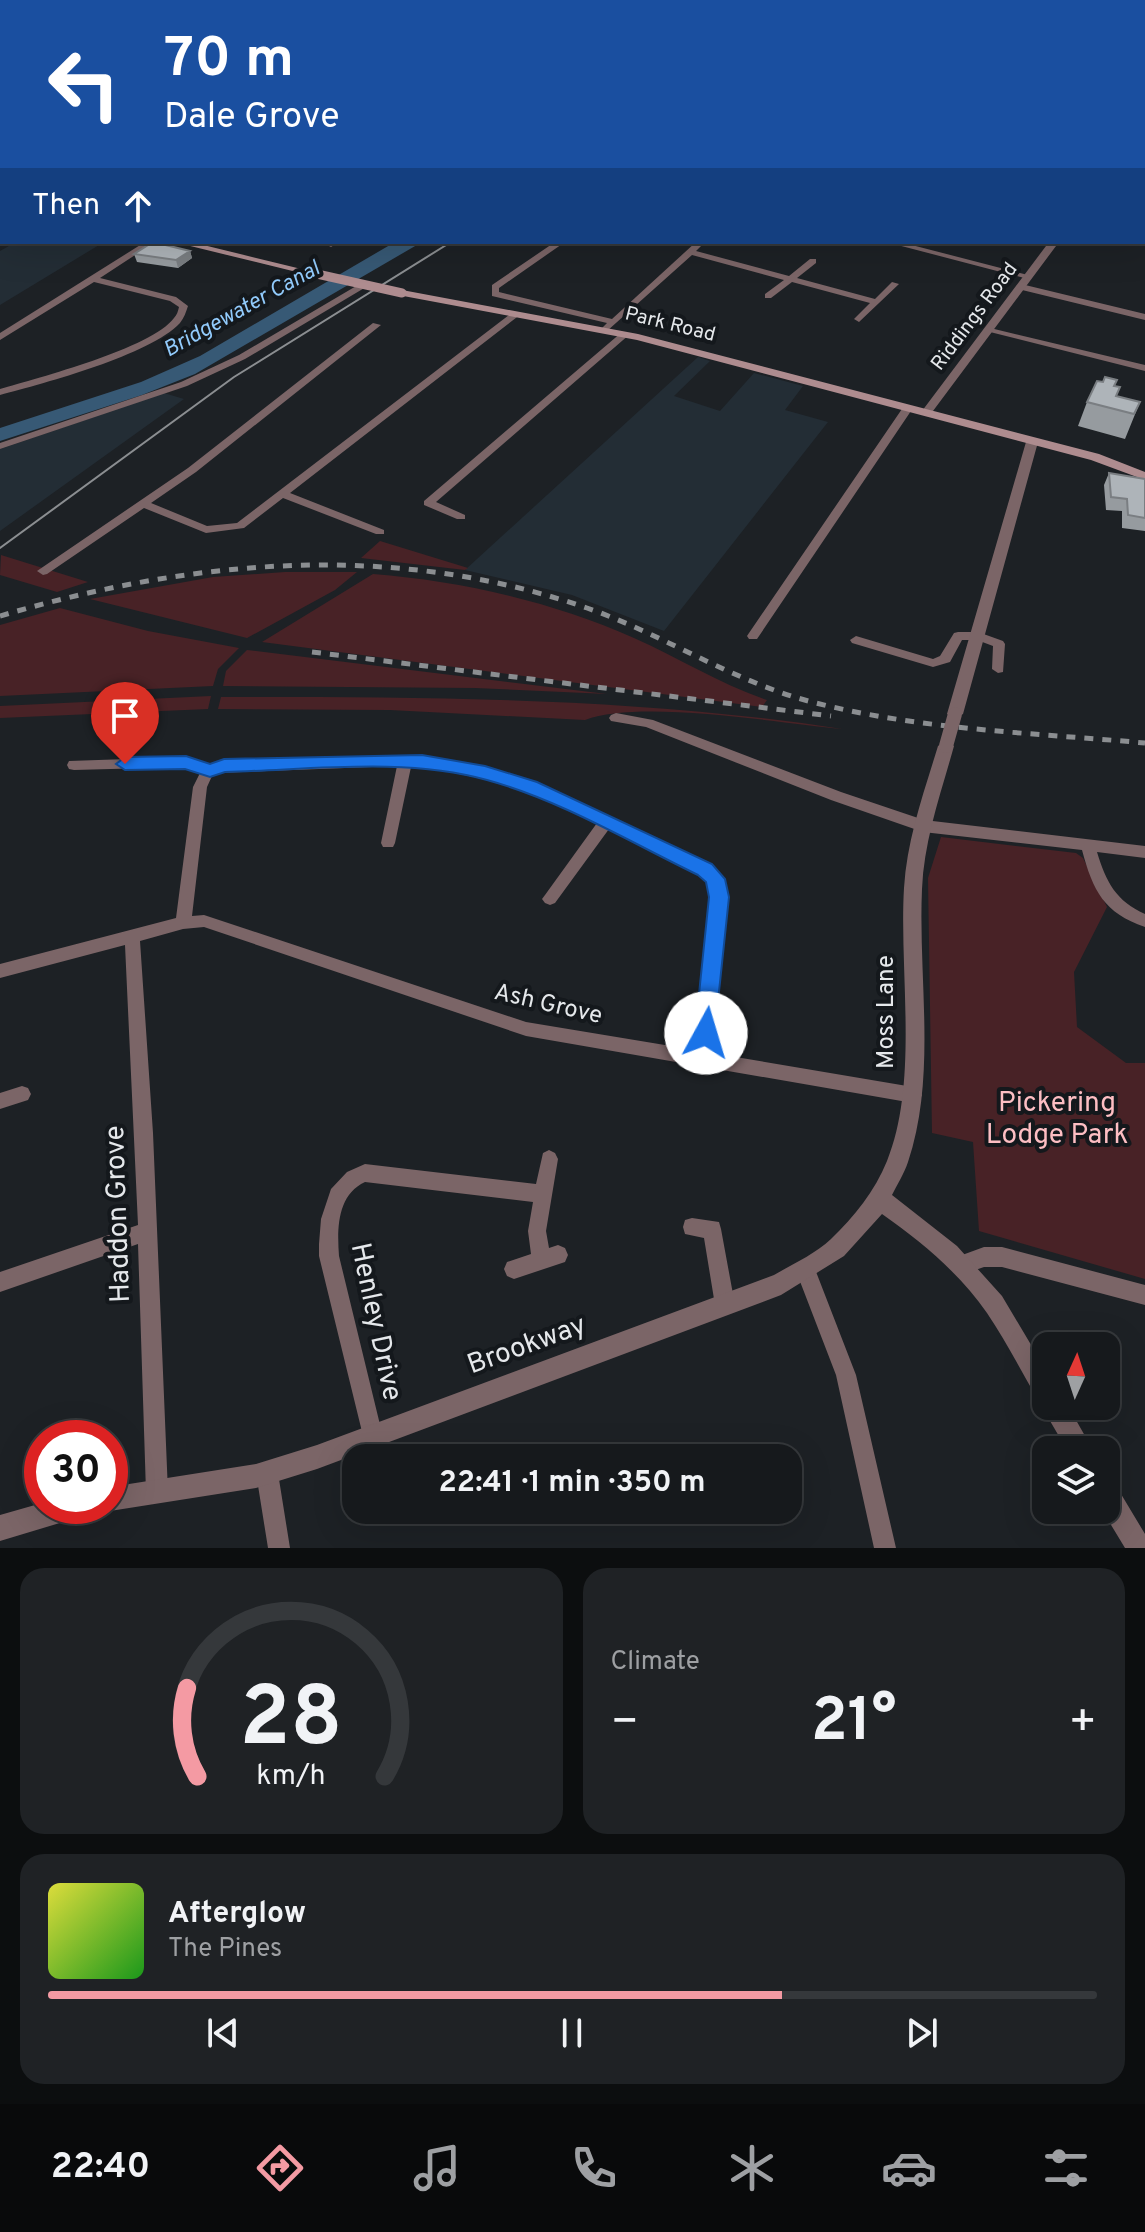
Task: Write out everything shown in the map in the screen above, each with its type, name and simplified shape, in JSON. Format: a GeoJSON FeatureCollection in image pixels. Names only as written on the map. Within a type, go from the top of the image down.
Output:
{"type":"FeatureCollection","features":[{"type":"Feature","properties":{"kind":"main road","name":"Park Road"},"geometry":{"type":"LineString","coordinates":[[188,244],[363,285],[625,334],[1095,457],[1145,476]]}},
{"type":"Feature","properties":{"kind":"street"},"geometry":{"type":"LineString","coordinates":[[748,0],[756,0]]}},
{"type":"Feature","properties":{"kind":"street"},"geometry":{"type":"LineString","coordinates":[[0,337],[148,244]]}},
{"type":"Feature","properties":{"kind":"street"},"geometry":{"type":"LineString","coordinates":[[558,244],[495,287],[495,294],[614,322]]}},
{"type":"Feature","properties":{"kind":"street"},"geometry":{"type":"LineString","coordinates":[[604,330],[699,244]]}},
{"type":"Feature","properties":{"kind":"street"},"geometry":{"type":"LineString","coordinates":[[898,244],[1028,276]]}},
{"type":"Feature","properties":{"kind":"street","name":"Riddings Road"},"geometry":{"type":"LineString","coordinates":[[926,413],[1052,244]]}},
{"type":"Feature","properties":{"kind":"street"},"geometry":{"type":"LineString","coordinates":[[690,252],[877,302]]}},
{"type":"Feature","properties":{"kind":"street"},"geometry":{"type":"LineString","coordinates":[[768,296],[814,261]]}},
{"type":"Feature","properties":{"kind":"street"},"geometry":{"type":"LineString","coordinates":[[0,392],[149,342],[174,328],[183,316],[184,306],[173,299],[94,279]]}},
{"type":"Feature","properties":{"kind":"street"},"geometry":{"type":"LineString","coordinates":[[859,319],[896,284]]}},
{"type":"Feature","properties":{"kind":"street"},"geometry":{"type":"LineString","coordinates":[[0,446],[184,384],[242,357],[363,285]]}},
{"type":"Feature","properties":{"kind":"street"},"geometry":{"type":"LineString","coordinates":[[1021,287],[1145,317]]}},
{"type":"Feature","properties":{"kind":"street"},"geometry":{"type":"LineString","coordinates":[[143,503],[206,530],[222,531],[244,524],[516,314]]}},
{"type":"Feature","properties":{"kind":"street"},"geometry":{"type":"LineString","coordinates":[[43,571],[204,461],[376,325]]}},
{"type":"Feature","properties":{"kind":"street"},"geometry":{"type":"LineString","coordinates":[[989,329],[1145,368]]}},
{"type":"Feature","properties":{"kind":"street"},"geometry":{"type":"LineString","coordinates":[[461,517],[428,503],[625,334]]}},
{"type":"Feature","properties":{"kind":"street"},"geometry":{"type":"LineString","coordinates":[[753,636],[908,408]]}},
{"type":"Feature","properties":{"kind":"street","name":"Moss Lane"},"geometry":{"type":"LineString","coordinates":[[806,1271],[844,1239],[879,1199],[903,1153],[913,1095],[913,887],[923,826],[1032,442]]}},
{"type":"Feature","properties":{"kind":"street"},"geometry":{"type":"LineString","coordinates":[[283,494],[380,532]]}},
{"type":"Feature","properties":{"kind":"street"},"geometry":{"type":"LineString","coordinates":[[856,640],[933,663],[945,659],[958,636],[978,636],[999,644],[998,669]]}},
{"type":"Feature","properties":{"kind":"street"},"geometry":{"type":"LineString","coordinates":[[616,718],[648,723],[836,796],[923,826],[1145,852]]}},
{"type":"Feature","properties":{"kind":"street"},"geometry":{"type":"LineString","coordinates":[[388,843],[405,761]]}},
{"type":"Feature","properties":{"kind":"street"},"geometry":{"type":"LineString","coordinates":[[183,923],[200,787],[210,771],[224,766],[405,761],[449,765],[512,780],[705,870],[717,883],[703,1060]]}},
{"type":"Feature","properties":{"kind":"street"},"geometry":{"type":"LineString","coordinates":[[74,765],[186,762],[210,771]]}},
{"type":"Feature","properties":{"kind":"street"},"geometry":{"type":"LineString","coordinates":[[550,899],[606,822]]}},
{"type":"Feature","properties":{"kind":"street"},"geometry":{"type":"LineString","coordinates":[[1088,845],[1109,901],[1121,911],[1145,921]]}},
{"type":"Feature","properties":{"kind":"street","name":"Ash Grove"},"geometry":{"type":"LineString","coordinates":[[0,971],[132,935],[204,921],[526,1029],[913,1095]]}},
{"type":"Feature","properties":{"kind":"street","name":"Haddon Grove"},"geometry":{"type":"LineString","coordinates":[[132,935],[148,1231],[157,1492]]}},
{"type":"Feature","properties":{"kind":"street"},"geometry":{"type":"LineString","coordinates":[[0,1101],[22,1094]]}},
{"type":"Feature","properties":{"kind":"street"},"geometry":{"type":"LineString","coordinates":[[514,1269],[550,1257],[537,1231],[549,1159]]}},
{"type":"Feature","properties":{"kind":"street","name":"Henley Drive"},"geometry":{"type":"LineString","coordinates":[[372,1437],[329,1256],[328,1233],[339,1191],[351,1178],[365,1173],[543,1194]]}},
{"type":"Feature","properties":{"kind":"street"},"geometry":{"type":"LineString","coordinates":[[879,1199],[933,1238],[961,1265],[999,1311],[1032,1368]]}},
{"type":"Feature","properties":{"kind":"street"},"geometry":{"type":"LineString","coordinates":[[702,1228],[725,1305]]}},
{"type":"Feature","properties":{"kind":"street"},"geometry":{"type":"LineString","coordinates":[[0,1282],[148,1231]]}},
{"type":"Feature","properties":{"kind":"street"},"geometry":{"type":"LineString","coordinates":[[961,1265],[984,1257],[1002,1257],[1145,1295]]}},
{"type":"Feature","properties":{"kind":"street"},"geometry":{"type":"LineString","coordinates":[[806,1271],[844,1367],[885,1548]]}},
{"type":"Feature","properties":{"kind":"street","name":"Brookway"},"geometry":{"type":"LineString","coordinates":[[128,1496],[267,1473],[725,1305],[806,1271]]}},
{"type":"Feature","properties":{"kind":"street"},"geometry":{"type":"LineString","coordinates":[[267,1473],[279,1548]]}},
{"type":"Feature","properties":{"kind":"street"},"geometry":{"type":"LineString","coordinates":[[1120,1516],[1139,1548]]}},
{"type":"Feature","properties":{"kind":"street"},"geometry":{"type":"LineString","coordinates":[[0,1528],[24,1521]]}},
{"type":"Feature","properties":{"kind":"shaded area"},"geometry":{"type":"Polygon","coordinates":[[[12,244],[101,244],[0,305],[0,251],[12,244]]]}},
{"type":"Feature","properties":{"kind":"shaded area"},"geometry":{"type":"Polygon","coordinates":[[[698,357],[710,361],[674,396],[720,411],[754,373],[803,386],[785,410],[828,422],[664,631],[572,595],[465,570],[698,357]]]}},
{"type":"Feature","properties":{"kind":"shaded area"},"geometry":{"type":"Polygon","coordinates":[[[164,393],[184,399],[0,531],[0,449],[164,393]]]}},
{"type":"Feature","properties":{"kind":"green space"},"geometry":{"type":"Polygon","coordinates":[[[380,541],[468,568],[361,558],[380,541]]]}},
{"type":"Feature","properties":{"kind":"green space"},"geometry":{"type":"Polygon","coordinates":[[[1,555],[88,582],[57,592],[0,575],[1,555]]]}},
{"type":"Feature","properties":{"kind":"green space"},"geometry":{"type":"Polygon","coordinates":[[[285,572],[357,572],[335,590],[247,638],[90,599],[213,577],[285,572]]]}},
{"type":"Feature","properties":{"kind":"green space"},"geometry":{"type":"Polygon","coordinates":[[[373,574],[473,588],[572,614],[634,638],[767,700],[762,707],[262,642],[373,574]]]}},
{"type":"Feature","properties":{"kind":"green space"},"geometry":{"type":"Polygon","coordinates":[[[60,608],[148,631],[239,648],[218,669],[213,686],[0,696],[0,625],[60,608]]]}},
{"type":"Feature","properties":{"kind":"green space"},"geometry":{"type":"Polygon","coordinates":[[[247,650],[607,694],[475,688],[223,686],[226,671],[247,650]]]}},
{"type":"Feature","properties":{"kind":"green space"},"geometry":{"type":"Polygon","coordinates":[[[211,696],[208,709],[0,718],[0,706],[211,696]]]}},
{"type":"Feature","properties":{"kind":"green space"},"geometry":{"type":"Polygon","coordinates":[[[221,697],[455,699],[610,705],[765,718],[842,729],[674,712],[609,714],[585,720],[390,710],[218,709],[221,697]]]}},
{"type":"Feature","properties":{"kind":"green space","name":"Pickering Lodge Park"},"geometry":{"type":"Polygon","coordinates":[[[941,837],[1076,853],[1083,858],[1107,907],[1074,972],[1077,1027],[1126,1063],[1145,1063],[1145,1279],[979,1231],[973,1142],[932,1133],[928,878],[941,837]]]}},
{"type":"Feature","properties":{"kind":"water"},"geometry":{"type":"Polygon","coordinates":[[[392,244],[419,244],[195,374],[142,395],[0,441],[0,428],[141,382],[200,356],[392,244]]]}},
{"type":"Feature","properties":{"kind":"building"},"geometry":{"type":"Polygon","coordinates":[[[150,244],[190,251],[176,260],[134,254],[150,244]]]}},
{"type":"Feature","properties":{"kind":"building"},"geometry":{"type":"Polygon","coordinates":[[[1105,377],[1117,380],[1114,386],[1120,387],[1116,396],[1140,402],[1134,414],[1087,402],[1097,381],[1103,382],[1105,377]]]}},
{"type":"Feature","properties":{"kind":"building"},"geometry":{"type":"Polygon","coordinates":[[[1109,473],[1145,479],[1145,518],[1128,515],[1127,499],[1111,497],[1109,473]]]}},
{"type":"Feature","properties":{"kind":"tram line"},"geometry":{"type":"LineString","coordinates":[[0,548],[234,377],[448,244]]}},
{"type":"Feature","properties":{"kind":"railway"},"geometry":{"type":"LineString","coordinates":[[0,616],[146,581],[220,571],[294,566],[367,566],[441,573],[514,587],[587,608],[757,684],[816,703],[938,725],[1145,743]]}},
{"type":"Feature","properties":{"kind":"railway"},"geometry":{"type":"LineString","coordinates":[[312,652],[831,716]]}},
{"type":"Feature","properties":{"kind":"route"},"geometry":{"type":"LineString","coordinates":[[125,764],[186,762],[210,771],[224,766],[422,761],[485,772],[531,787],[712,874],[719,897],[706,1033]]}},
{"type":"Feature","properties":{"kind":"water label","name":"Bridgewater Canal"},"geometry":{"type":"Point","coordinates":[242,310]}}]}
